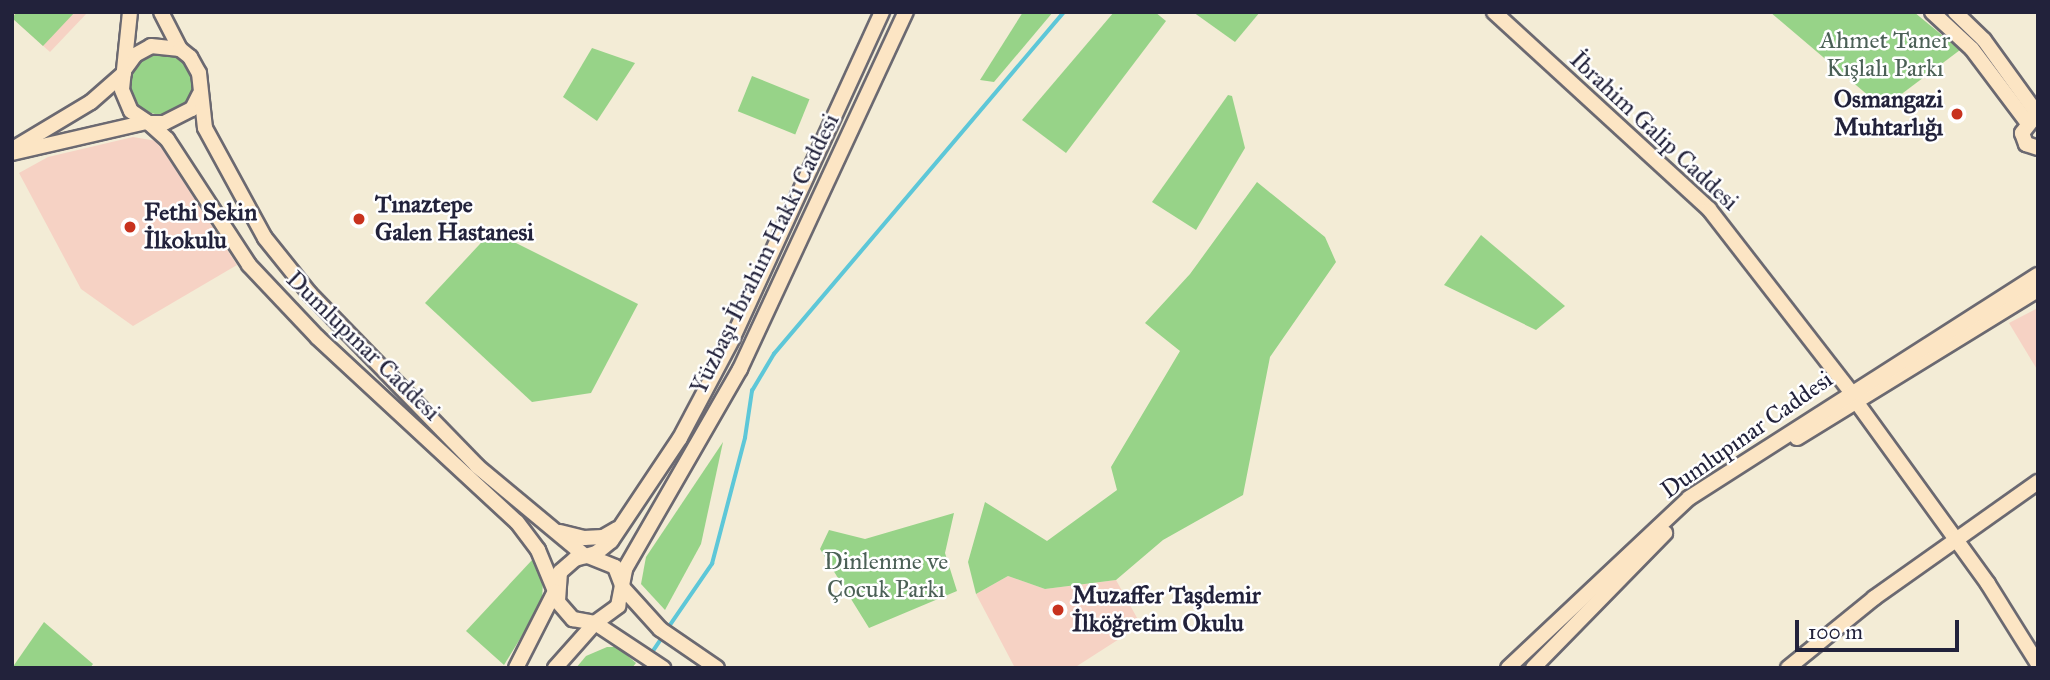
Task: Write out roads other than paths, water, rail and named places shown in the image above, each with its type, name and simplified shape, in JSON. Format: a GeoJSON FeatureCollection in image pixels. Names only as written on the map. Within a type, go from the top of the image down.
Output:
{"type":"FeatureCollection","features":[{"type":"Feature","properties":{"kind":"main road"},"geometry":{"type":"LineString","coordinates":[[130,12],[124,71],[125,102],[147,123]]}},
{"type":"Feature","properties":{"kind":"main road"},"geometry":{"type":"LineString","coordinates":[[12,151],[178,119],[199,95],[199,73],[180,49],[161,12]]}},
{"type":"Feature","properties":{"kind":"main road","name":"Yüzbaşı İbrahim Hakkı Caddesi"},"geometry":{"type":"LineString","coordinates":[[516,668],[555,591],[560,572],[584,556],[604,548],[680,438],[719,368],[882,12]]}},
{"type":"Feature","properties":{"kind":"main road","name":"Yüzbaşı İbrahim Hakkı Caddesi"},"geometry":{"type":"LineString","coordinates":[[555,668],[595,623],[612,614],[623,588],[625,569],[740,369],[906,12]]}},
{"type":"Feature","properties":{"kind":"main road","name":"İbrahim Galip Caddesi"},"geometry":{"type":"LineString","coordinates":[[1494,12],[1709,209],[1852,396],[1957,541],[2038,664]]}},
{"type":"Feature","properties":{"kind":"main road"},"geometry":{"type":"LineString","coordinates":[[1932,12],[1972,49],[2034,119]]}},
{"type":"Feature","properties":{"kind":"main road"},"geometry":{"type":"LineString","coordinates":[[1955,12],[1984,40],[2034,119]]}},
{"type":"Feature","properties":{"kind":"main road"},"geometry":{"type":"LineString","coordinates":[[12,151],[91,102],[124,71],[135,55],[151,46],[180,49]]}},
{"type":"Feature","properties":{"kind":"main road","name":"Dumlupınar Caddesi"},"geometry":{"type":"LineString","coordinates":[[199,95],[205,128],[265,238],[301,284],[477,466],[584,556]]}},
{"type":"Feature","properties":{"kind":"main road"},"geometry":{"type":"LineString","coordinates":[[2034,119],[2023,139],[2038,148]]}},
{"type":"Feature","properties":{"kind":"main road","name":"Dumlupınar Caddesi"},"geometry":{"type":"LineString","coordinates":[[147,123],[167,139],[249,265],[317,337],[517,522],[538,550],[555,591]]}},
{"type":"Feature","properties":{"kind":"main road","name":"Dumlupınar Caddesi"},"geometry":{"type":"LineString","coordinates":[[1508,668],[1689,498],[2038,275]]}},
{"type":"Feature","properties":{"kind":"main road"},"geometry":{"type":"LineString","coordinates":[[1852,396],[2038,290]]}},
{"type":"Feature","properties":{"kind":"main road","name":"Dumlupınar Caddesi"},"geometry":{"type":"LineString","coordinates":[[1534,668],[1694,505],[1852,396]]}},
{"type":"Feature","properties":{"kind":"main road"},"geometry":{"type":"LineString","coordinates":[[1788,668],[1874,598],[2038,482]]}},
{"type":"Feature","properties":{"kind":"main road","name":"Dumlupınar Caddesi"},"geometry":{"type":"LineString","coordinates":[[546,526],[584,538],[603,537],[619,528]]}},
{"type":"Feature","properties":{"kind":"main road"},"geometry":{"type":"LineString","coordinates":[[638,549],[630,573],[632,588],[660,629]]}},
{"type":"Feature","properties":{"kind":"main road"},"geometry":{"type":"LineString","coordinates":[[584,556],[606,560],[621,577],[623,588],[660,629],[717,668]]}},
{"type":"Feature","properties":{"kind":"main road"},"geometry":{"type":"LineString","coordinates":[[555,591],[564,612],[573,619],[595,623],[663,668]]}},
{"type":"Feature","properties":{"kind":"waterway"},"geometry":{"type":"LineString","coordinates":[[668,628],[712,564],[745,438],[752,391],[774,354],[1064,12]]}},
{"type":"Feature","properties":{"kind":"waterway"},"geometry":{"type":"LineString","coordinates":[[651,654],[664,635]]}},
{"type":"Feature","properties":{"kind":"place","name":"Osmangazi Muhtarlığı"},"geometry":{"type":"Point","coordinates":[1957,114]}},
{"type":"Feature","properties":{"kind":"place","name":"Tınaztepe Galen Hastanesi"},"geometry":{"type":"Point","coordinates":[359,219]}},
{"type":"Feature","properties":{"kind":"place","name":"Fethi Sekin İlkokulu"},"geometry":{"type":"Point","coordinates":[130,227]}},
{"type":"Feature","properties":{"kind":"place","name":"Muzaffer Taşdemir İlköğretim Okulu"},"geometry":{"type":"Point","coordinates":[1058,610]}},
{"type":"Feature","properties":{"kind":"park label","name":"Ahmet Taner Kışlalı Parkı"},"geometry":{"type":"Point","coordinates":[1885,55]}},
{"type":"Feature","properties":{"kind":"park label","name":"Dinlenme ve Çocuk Parkı"},"geometry":{"type":"Point","coordinates":[886,576]}}]}
